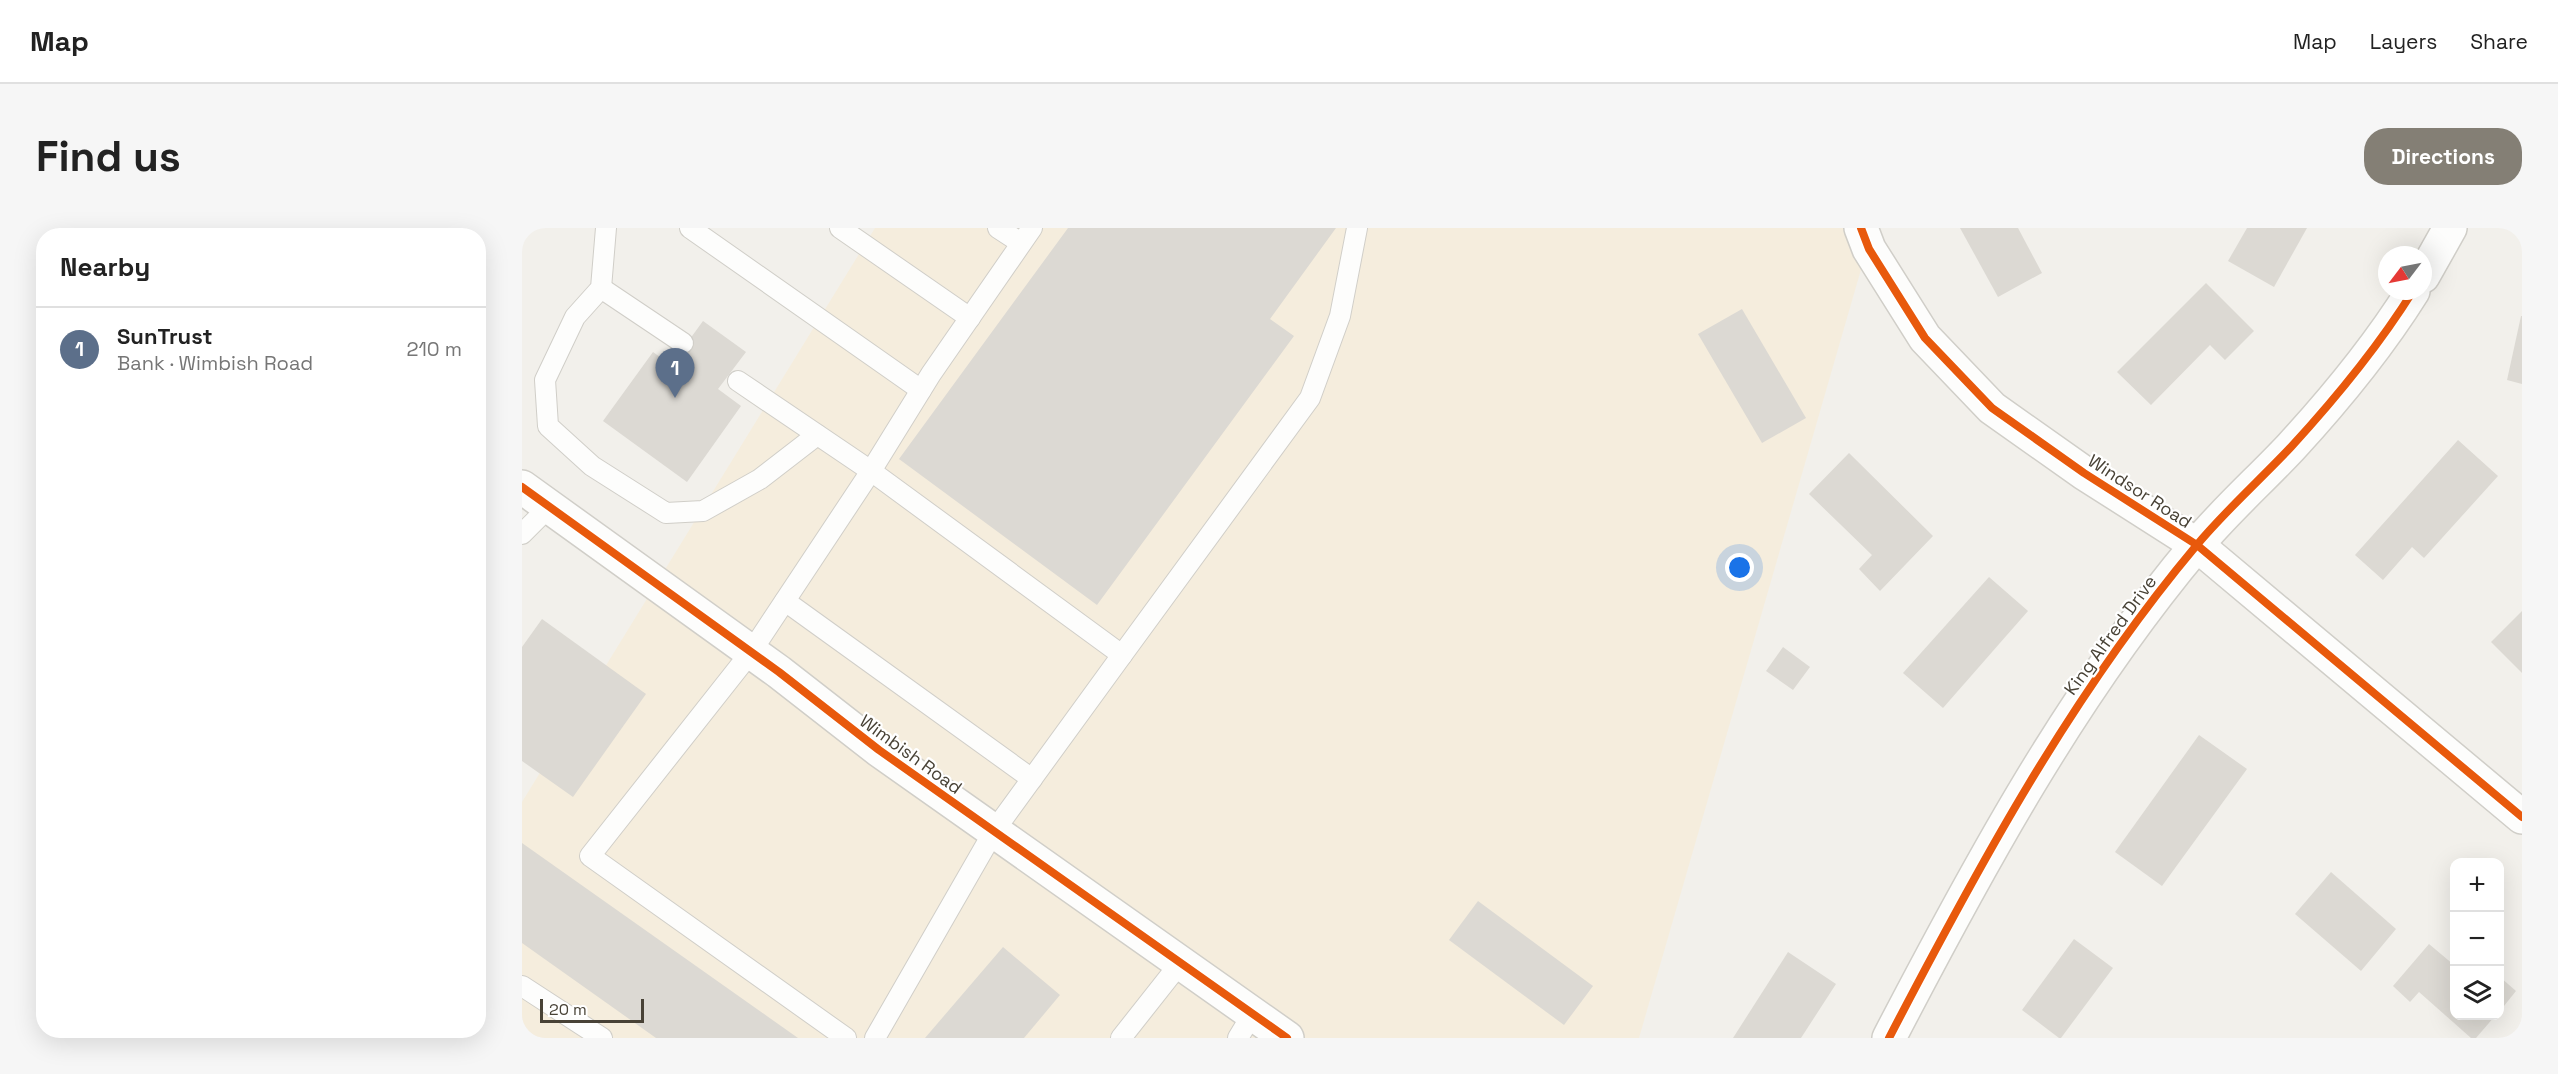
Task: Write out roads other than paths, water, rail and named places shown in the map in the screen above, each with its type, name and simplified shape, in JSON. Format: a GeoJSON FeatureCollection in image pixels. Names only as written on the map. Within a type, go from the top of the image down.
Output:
{"type":"FeatureCollection","features":[{"type":"Feature","properties":{"kind":"street","name":"Windsor Road"},"geometry":{"type":"LineString","coordinates":[[1861,228],[1869,249],[1925,338],[1992,408],[2084,473],[2196,545],[2522,817]]}},
{"type":"Feature","properties":{"kind":"street"},"geometry":{"type":"LineString","coordinates":[[2432,260],[2450,228]]}},
{"type":"Feature","properties":{"kind":"street","name":"King Alfred Drive"},"geometry":{"type":"LineString","coordinates":[[1889,1038],[1922,974],[2052,744],[2104,664],[2196,545],[2300,436],[2384,338],[2407,300]]}},
{"type":"Feature","properties":{"kind":"street","name":"Wimbish Road"},"geometry":{"type":"LineString","coordinates":[[522,488],[751,652],[879,750],[1180,962],[1245,1026],[1287,1038]]}},
{"type":"Feature","properties":{"kind":"lane"},"geometry":{"type":"LineString","coordinates":[[606,228],[601,288],[575,317],[545,380],[548,426],[592,466],[666,513],[703,511],[760,479],[818,435]]}},
{"type":"Feature","properties":{"kind":"lane"},"geometry":{"type":"LineString","coordinates":[[690,228],[921,390]]}},
{"type":"Feature","properties":{"kind":"lane"},"geometry":{"type":"LineString","coordinates":[[840,228],[970,318]]}},
{"type":"Feature","properties":{"kind":"lane"},"geometry":{"type":"LineString","coordinates":[[846,1038],[590,856],[751,652],[871,471],[921,390],[1027,236],[998,228]]}},
{"type":"Feature","properties":{"kind":"lane"},"geometry":{"type":"LineString","coordinates":[[875,1038],[994,831],[1310,398],[1340,315],[1357,228]]}},
{"type":"Feature","properties":{"kind":"lane"},"geometry":{"type":"LineString","coordinates":[[601,288],[683,343]]}},
{"type":"Feature","properties":{"kind":"lane"},"geometry":{"type":"LineString","coordinates":[[738,381],[871,471],[1122,655]]}},
{"type":"Feature","properties":{"kind":"lane"},"geometry":{"type":"LineString","coordinates":[[522,534],[549,507]]}},
{"type":"Feature","properties":{"kind":"lane"},"geometry":{"type":"LineString","coordinates":[[785,601],[1032,779]]}},
{"type":"Feature","properties":{"kind":"lane"},"geometry":{"type":"LineString","coordinates":[[1121,1038],[1180,962]]}},
{"type":"Feature","properties":{"kind":"lane"},"geometry":{"type":"LineString","coordinates":[[522,987],[602,1038]]}},
{"type":"Feature","properties":{"kind":"place","name":"SunTrust"},"geometry":{"type":"Point","coordinates":[675,398]}}]}
